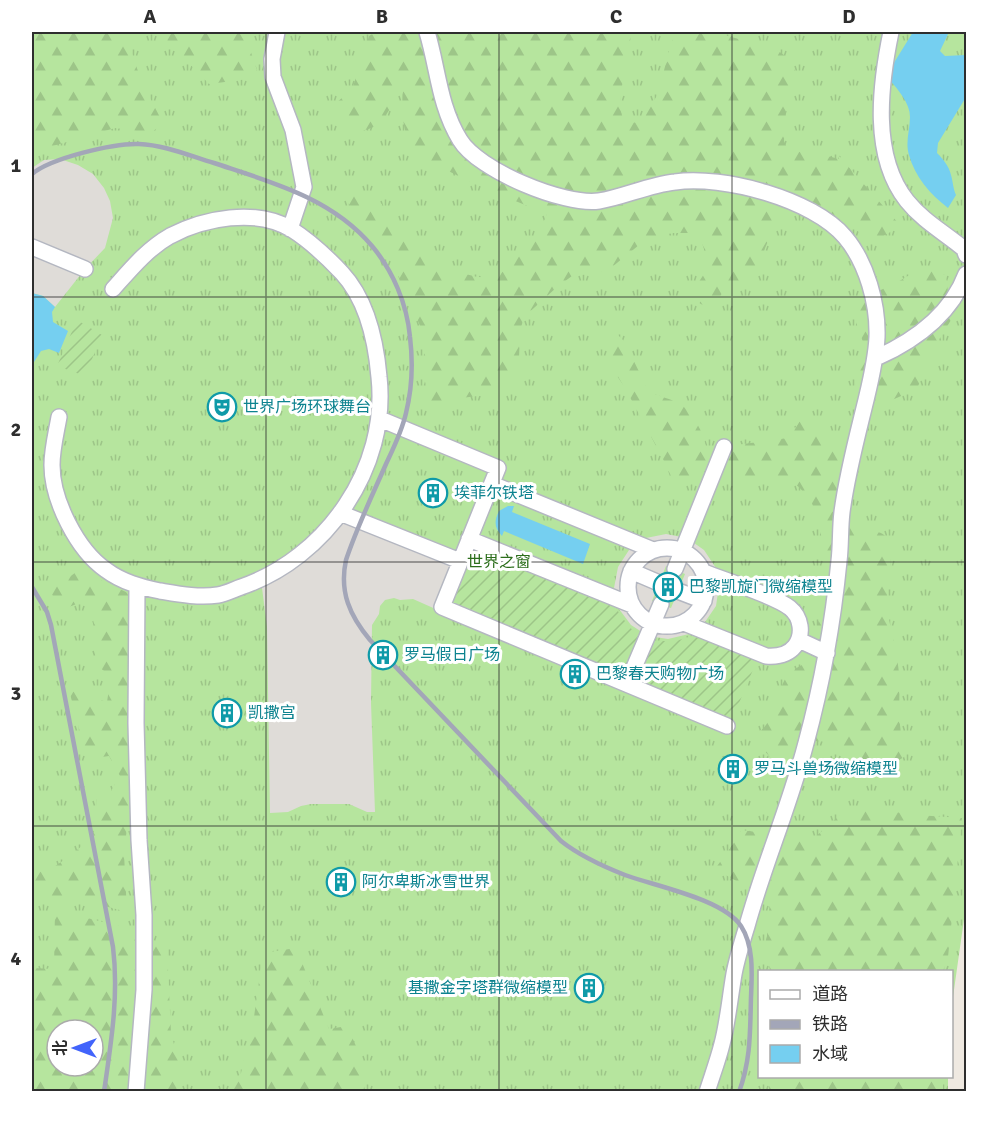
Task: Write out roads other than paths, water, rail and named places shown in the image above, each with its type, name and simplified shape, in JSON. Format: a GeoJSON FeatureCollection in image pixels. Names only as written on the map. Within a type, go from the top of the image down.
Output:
{"type":"FeatureCollection","features":[{"type":"Feature","properties":{"kind":"street"},"geometry":{"type":"LineString","coordinates":[[277,32],[272,59],[273,77],[293,130],[304,187],[290,228]]}},
{"type":"Feature","properties":{"kind":"street"},"geometry":{"type":"LineString","coordinates":[[426,32],[441,98],[450,123],[462,144],[484,164],[513,179],[552,194],[582,201],[598,201],[678,181],[706,180],[733,183],[763,191],[816,214],[844,236],[859,258],[869,286],[875,310],[876,358],[842,513],[839,560],[827,653],[796,779],[747,923],[734,972],[722,1046],[707,1092]]}},
{"type":"Feature","properties":{"kind":"street"},"geometry":{"type":"LineString","coordinates":[[891,32],[882,99],[882,128],[886,158],[893,178],[907,201],[964,249],[966,255]]}},
{"type":"Feature","properties":{"kind":"street"},"geometry":{"type":"LineString","coordinates":[[59,417],[52,448],[52,469],[60,504],[70,529],[85,550],[105,570],[137,586],[178,594],[218,595],[261,580],[292,563],[315,543],[356,489],[380,419],[381,389],[377,357],[371,330],[361,303],[345,277],[324,254],[290,228],[270,220],[224,219],[194,225],[169,237],[131,268],[114,289]]}},
{"type":"Feature","properties":{"kind":"street"},"geometry":{"type":"LineString","coordinates":[[32,248],[85,269]]}},
{"type":"Feature","properties":{"kind":"street"},"geometry":{"type":"LineString","coordinates":[[876,358],[903,345],[928,326],[954,297],[966,274]]}},
{"type":"Feature","properties":{"kind":"street"},"geometry":{"type":"LineString","coordinates":[[380,419],[498,468],[442,607],[727,726]]}},
{"type":"Feature","properties":{"kind":"street"},"geometry":{"type":"LineString","coordinates":[[675,569],[724,447]]}},
{"type":"Feature","properties":{"kind":"street"},"geometry":{"type":"LineString","coordinates":[[492,484],[653,550]]}},
{"type":"Feature","properties":{"kind":"street"},"geometry":{"type":"LineString","coordinates":[[340,513],[460,561]]}},
{"type":"Feature","properties":{"kind":"street"},"geometry":{"type":"LineString","coordinates":[[469,539],[632,604]]}},
{"type":"Feature","properties":{"kind":"street"},"geometry":{"type":"LineString","coordinates":[[663,547],[682,550],[692,556],[704,572],[706,582],[704,602],[699,610],[684,622],[674,626],[652,624],[637,613],[632,604],[628,583],[631,571],[643,555],[653,550],[663,547]]}},
{"type":"Feature","properties":{"kind":"street"},"geometry":{"type":"LineString","coordinates":[[631,571],[659,583]]}},
{"type":"Feature","properties":{"kind":"street"},"geometry":{"type":"LineString","coordinates":[[684,622],[766,656],[774,657],[788,652],[799,640],[801,626],[799,618],[789,607],[704,572]]}},
{"type":"Feature","properties":{"kind":"street"},"geometry":{"type":"LineString","coordinates":[[136,1092],[144,990],[144,915],[139,840],[136,723],[137,586]]}},
{"type":"Feature","properties":{"kind":"street"},"geometry":{"type":"LineString","coordinates":[[678,591],[704,602]]}},
{"type":"Feature","properties":{"kind":"street"},"geometry":{"type":"LineString","coordinates":[[627,684],[661,604]]}},
{"type":"Feature","properties":{"kind":"street"},"geometry":{"type":"LineString","coordinates":[[799,640],[827,653]]}},
{"type":"Feature","properties":{"kind":"water"},"geometry":{"type":"Polygon","coordinates":[[[913,32],[949,32],[940,51],[945,56],[966,55],[966,97],[938,143],[937,153],[949,169],[956,195],[948,208],[935,197],[915,171],[907,145],[910,122],[908,107],[890,80],[892,66],[913,32]]]}},
{"type":"Feature","properties":{"kind":"water"},"geometry":{"type":"Polygon","coordinates":[[[32,293],[43,296],[55,307],[52,312],[53,322],[68,331],[59,353],[49,349],[41,351],[34,362],[32,362],[32,293]]]}},
{"type":"Feature","properties":{"kind":"water"},"geometry":{"type":"Polygon","coordinates":[[[508,506],[514,506],[512,512],[590,544],[583,564],[504,531],[502,536],[496,527],[496,518],[499,511],[508,506]]]}},
{"type":"Feature","properties":{"kind":"tunnel"},"geometry":{"type":"LineString","coordinates":[[661,604],[675,569]]}},
{"type":"Feature","properties":{"kind":"railway"},"geometry":{"type":"LineString","coordinates":[[32,174],[53,162],[99,149],[128,144],[168,149],[278,185],[319,204],[356,229],[380,256],[398,288],[406,312],[411,346],[411,385],[400,433],[346,560],[345,593],[352,613],[370,640],[561,841],[616,872],[688,894],[720,908],[741,926],[750,951],[752,979],[749,1045],[746,1068],[739,1092]]}},
{"type":"Feature","properties":{"kind":"railway"},"geometry":{"type":"LineString","coordinates":[[32,587],[47,612],[51,625],[113,947],[115,1001],[104,1092]]}},
{"type":"Feature","properties":{"kind":"place","name":"世界广场环球舞台"},"geometry":{"type":"Point","coordinates":[222,407]}},
{"type":"Feature","properties":{"kind":"place","name":"埃菲尔铁塔"},"geometry":{"type":"Point","coordinates":[433,493]}},
{"type":"Feature","properties":{"kind":"place","name":"巴黎凯旋门微缩模型"},"geometry":{"type":"Point","coordinates":[668,587]}},
{"type":"Feature","properties":{"kind":"place","name":"罗马假日广场"},"geometry":{"type":"Point","coordinates":[383,655]}},
{"type":"Feature","properties":{"kind":"place","name":"巴黎春天购物广场"},"geometry":{"type":"Point","coordinates":[575,674]}},
{"type":"Feature","properties":{"kind":"place","name":"凯撒宫"},"geometry":{"type":"Point","coordinates":[227,713]}},
{"type":"Feature","properties":{"kind":"place","name":"罗马斗兽场微缩模型"},"geometry":{"type":"Point","coordinates":[733,769]}},
{"type":"Feature","properties":{"kind":"place","name":"阿尔卑斯冰雪世界"},"geometry":{"type":"Point","coordinates":[341,882]}},
{"type":"Feature","properties":{"kind":"place","name":"基撒金字塔群微缩模型"},"geometry":{"type":"Point","coordinates":[589,988]}},
{"type":"Feature","properties":{"kind":"park label","name":"世界之窗"},"geometry":{"type":"Point","coordinates":[499,562]}}]}
